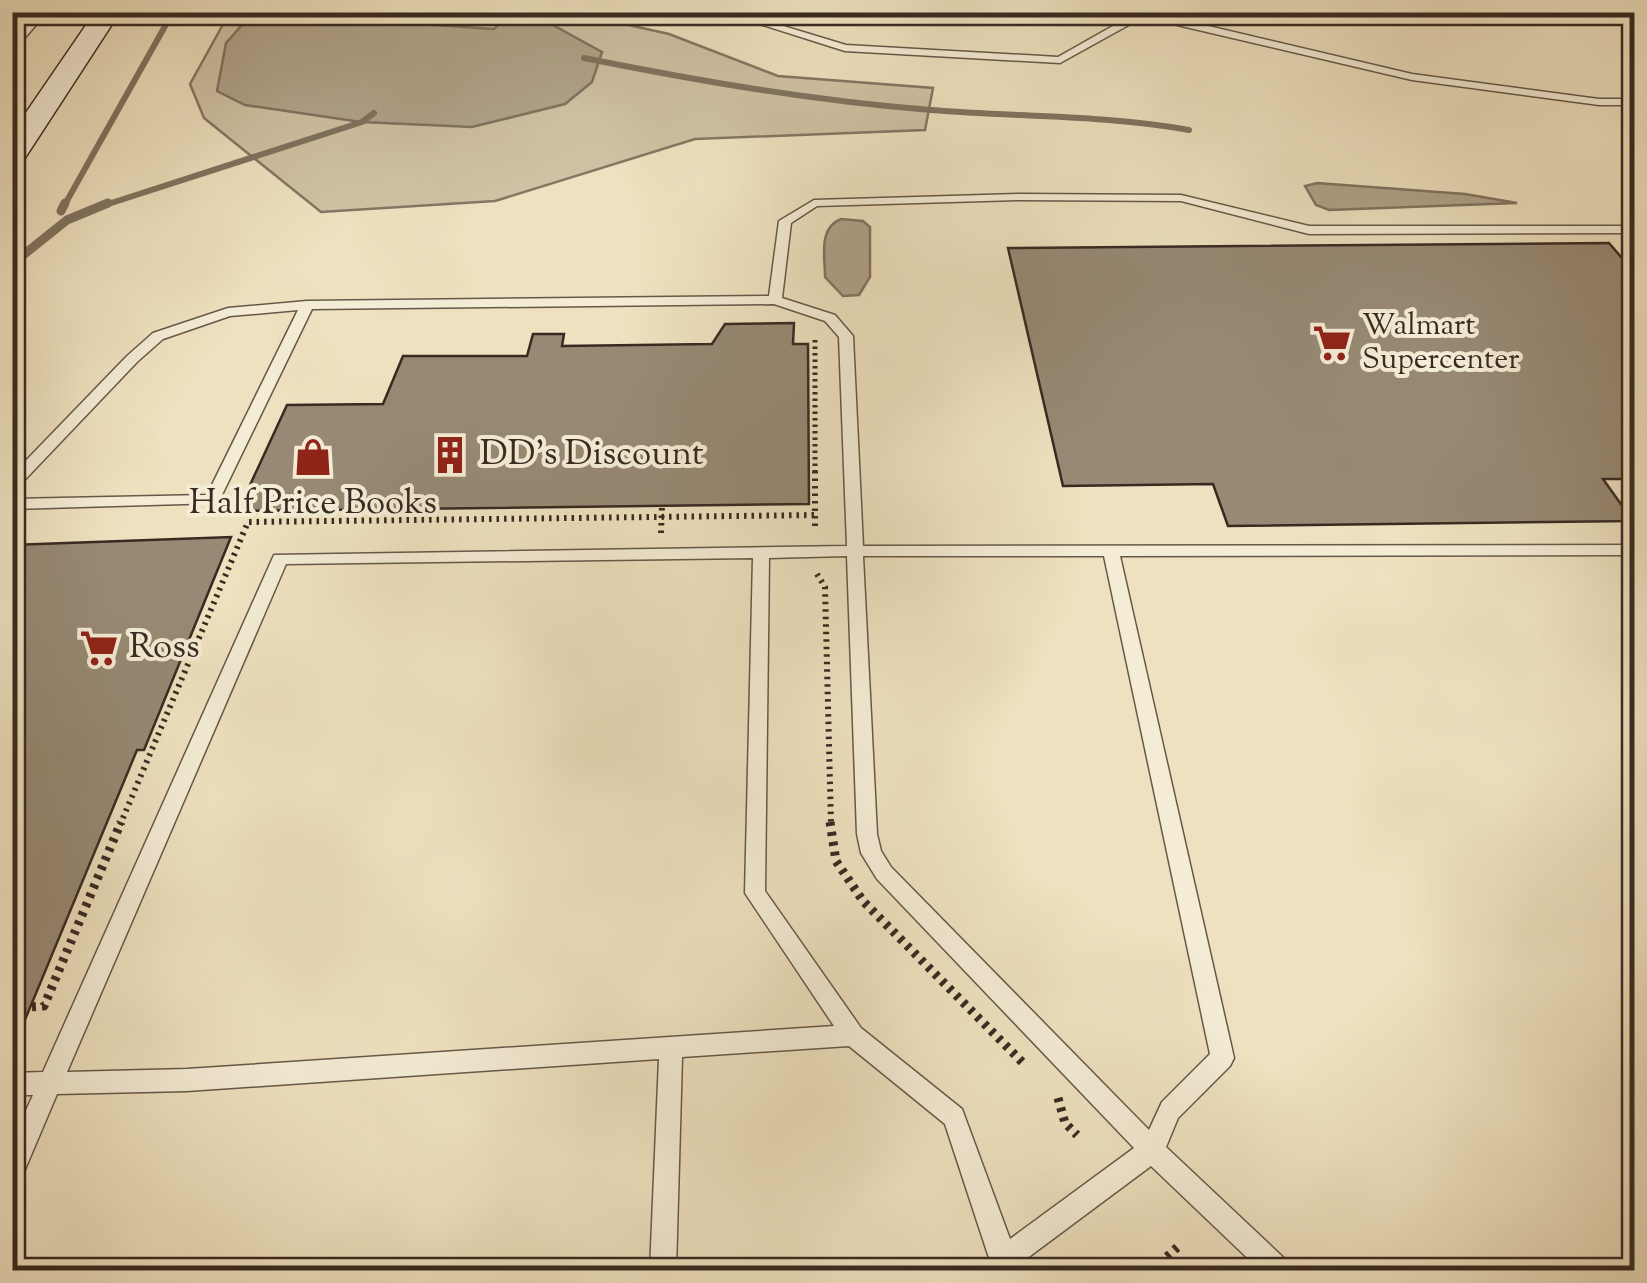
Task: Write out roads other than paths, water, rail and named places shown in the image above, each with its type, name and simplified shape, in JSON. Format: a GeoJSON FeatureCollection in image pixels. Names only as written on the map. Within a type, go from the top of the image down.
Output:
{"type":"FeatureCollection","features":[{"type":"Feature","properties":{"kind":"street"},"geometry":{"type":"LineString","coordinates":[[12,155],[108,12]]}},
{"type":"Feature","properties":{"kind":"lane"},"geometry":{"type":"LineString","coordinates":[[12,50],[43,12]]}},
{"type":"Feature","properties":{"kind":"lane"},"geometry":{"type":"LineString","coordinates":[[726,12],[845,48],[1060,60],[1141,13],[1412,77],[1599,102],[1634,102]]}},
{"type":"Feature","properties":{"kind":"lane"},"geometry":{"type":"LineString","coordinates":[[775,300],[785,221],[814,203],[1020,197],[1181,198],[1309,230],[1634,228]]}},
{"type":"Feature","properties":{"kind":"lane"},"geometry":{"type":"LineString","coordinates":[[12,485],[158,336],[228,312],[307,306],[775,300],[830,318],[846,336],[867,834],[872,853],[884,872],[1152,1150],[1278,1270]]}},
{"type":"Feature","properties":{"kind":"lane"},"geometry":{"type":"LineString","coordinates":[[12,504],[212,500],[307,306]]}},
{"type":"Feature","properties":{"kind":"lane"},"geometry":{"type":"LineString","coordinates":[[12,1170],[280,559],[761,552],[1634,550]]}},
{"type":"Feature","properties":{"kind":"lane"},"geometry":{"type":"LineString","coordinates":[[761,552],[755,893],[853,1035],[954,1116],[1005,1265],[1152,1150],[1170,1110],[1222,1058],[1111,551]]}},
{"type":"Feature","properties":{"kind":"lane"},"geometry":{"type":"LineString","coordinates":[[12,1084],[187,1080],[853,1035]]}},
{"type":"Feature","properties":{"kind":"lane"},"geometry":{"type":"LineString","coordinates":[[663,1270],[671,1047]]}},
{"type":"Feature","properties":{"kind":"waterway"},"geometry":{"type":"LineString","coordinates":[[64,206],[173,12]]}},
{"type":"Feature","properties":{"kind":"waterway"},"geometry":{"type":"LineString","coordinates":[[293,12],[313,20]]}},
{"type":"Feature","properties":{"kind":"waterway"},"geometry":{"type":"LineString","coordinates":[[584,58],[844,101],[1189,130]]}},
{"type":"Feature","properties":{"kind":"waterway"},"geometry":{"type":"LineString","coordinates":[[102,206],[362,122],[374,113]]}},
{"type":"Feature","properties":{"kind":"waterway"},"geometry":{"type":"LineString","coordinates":[[61,211],[65,203]]}},
{"type":"Feature","properties":{"kind":"waterway"},"geometry":{"type":"LineString","coordinates":[[12,264],[67,220],[108,203]]}},
{"type":"Feature","properties":{"kind":"place","name":"Walmart Supercenter"},"geometry":{"type":"Point","coordinates":[1332,343]}},
{"type":"Feature","properties":{"kind":"place","name":"DD's Discount"},"geometry":{"type":"Point","coordinates":[450,455]}},
{"type":"Feature","properties":{"kind":"place","name":"Half Price Books"},"geometry":{"type":"Point","coordinates":[313,457]}},
{"type":"Feature","properties":{"kind":"place","name":"Ross"},"geometry":{"type":"Point","coordinates":[99,648]}}]}
